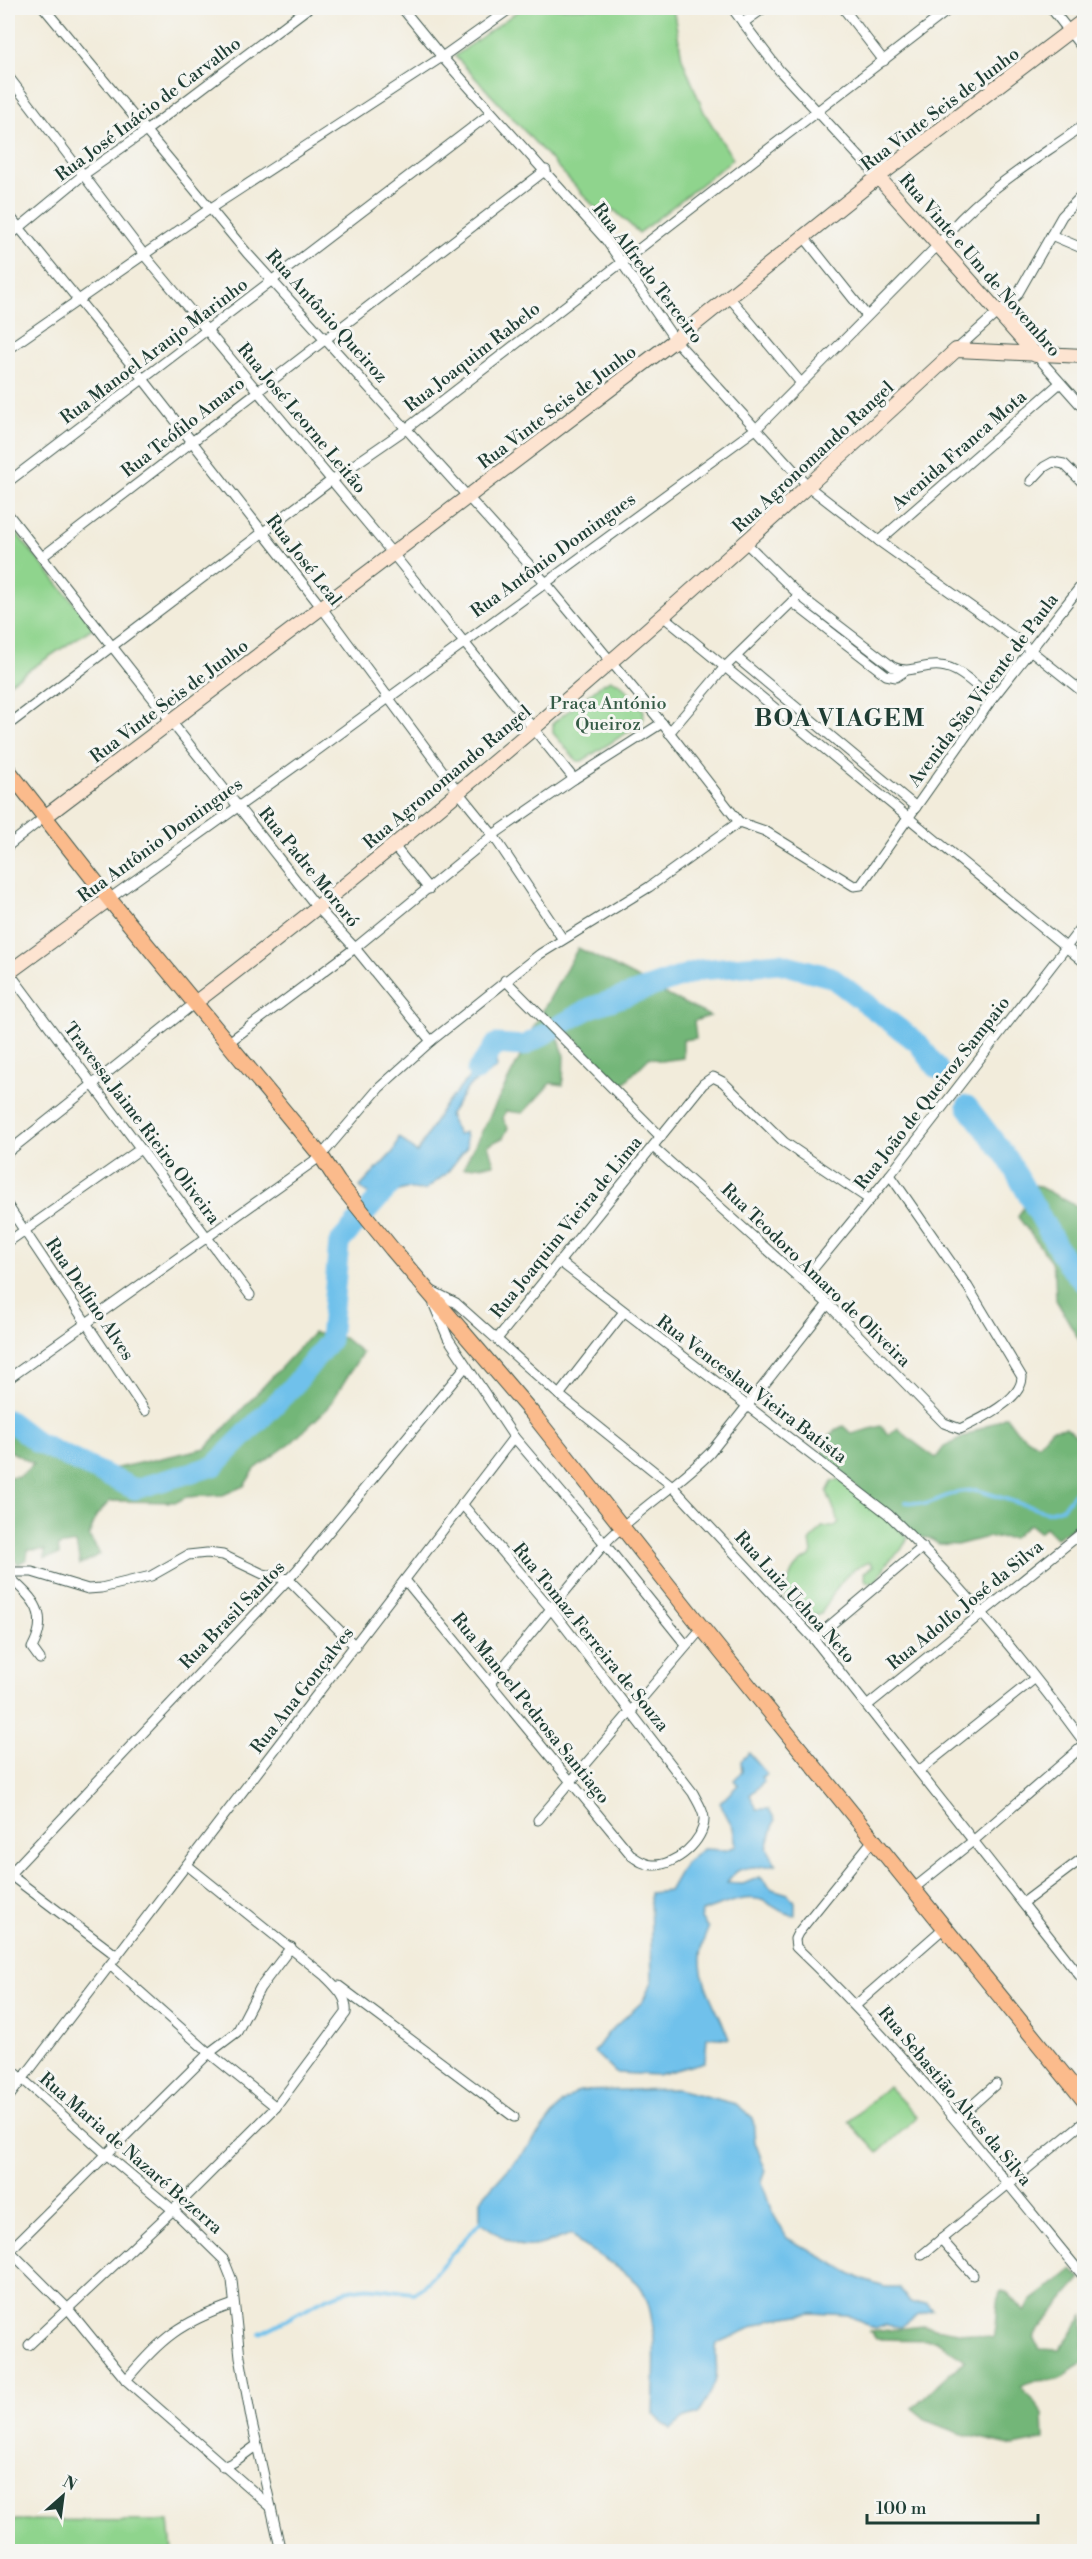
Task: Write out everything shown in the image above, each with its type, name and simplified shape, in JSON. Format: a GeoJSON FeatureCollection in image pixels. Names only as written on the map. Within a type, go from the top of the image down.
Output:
{"type":"FeatureCollection","features":[{"type":"Feature","properties":{"kind":"main road"},"geometry":{"type":"LineString","coordinates":[[8,770],[109,899],[321,1156],[338,1182],[392,1249],[428,1288],[1084,2100]]}},
{"type":"Feature","properties":{"kind":"street","name":"Rua Antônio Queiroz"},"geometry":{"type":"LineString","coordinates":[[44,8],[273,282],[545,582],[662,723],[739,822]]}},
{"type":"Feature","properties":{"kind":"street","name":"Rua José Inácio de Carvalho"},"geometry":{"type":"LineString","coordinates":[[8,237],[83,175],[147,130],[308,8]]}},
{"type":"Feature","properties":{"kind":"street","name":"Rua Alfredo Terceiro"},"geometry":{"type":"LineString","coordinates":[[402,8],[491,113],[546,170],[622,261],[675,340],[809,487],[1084,693]]}},
{"type":"Feature","properties":{"kind":"street"},"geometry":{"type":"LineString","coordinates":[[8,349],[211,208],[442,57],[511,8]]}},
{"type":"Feature","properties":{"kind":"street","name":"Rua Vinte e Um de Novembro"},"geometry":{"type":"LineString","coordinates":[[732,8],[779,70],[939,244],[1084,409]]}},
{"type":"Feature","properties":{"kind":"street"},"geometry":{"type":"LineString","coordinates":[[743,23],[764,8]]}},
{"type":"Feature","properties":{"kind":"street"},"geometry":{"type":"LineString","coordinates":[[843,8],[884,61]]}},
{"type":"Feature","properties":{"kind":"street","name":"Rua Joaquim Rabelo"},"geometry":{"type":"LineString","coordinates":[[8,725],[332,480],[406,429],[951,8]]}},
{"type":"Feature","properties":{"kind":"street"},"geometry":{"type":"LineString","coordinates":[[1051,8],[1084,50]]}},
{"type":"Feature","properties":{"kind":"street","name":"Rua Vinte Seis de Junho"},"geometry":{"type":"LineString","coordinates":[[46,816],[730,298],[878,177],[1084,21]]}},
{"type":"Feature","properties":{"kind":"street","name":"Rua José Leorne Leitão"},"geometry":{"type":"LineString","coordinates":[[8,76],[145,256],[393,554],[532,729],[574,778]]}},
{"type":"Feature","properties":{"kind":"street","name":"Rua Manoel Araujo Marinho"},"geometry":{"type":"LineString","coordinates":[[8,482],[273,282],[491,113]]}},
{"type":"Feature","properties":{"kind":"street","name":"Rua Antônio Domingues"},"geometry":{"type":"LineString","coordinates":[[8,972],[757,428],[939,244],[961,218],[993,191],[1084,125]]}},
{"type":"Feature","properties":{"kind":"street","name":"Rua Teófilo Amaro"},"geometry":{"type":"LineString","coordinates":[[42,557],[324,338],[546,170]]}},
{"type":"Feature","properties":{"kind":"street","name":"Rua Agronomando Rangel"},"geometry":{"type":"LineString","coordinates":[[8,1152],[92,1083],[459,794],[809,487],[1000,312],[1024,286],[1062,216],[1084,193]]}},
{"type":"Feature","properties":{"kind":"street","name":"Rua José Leal"},"geometry":{"type":"LineString","coordinates":[[8,214],[143,379],[322,608],[459,794],[494,835],[562,938]]}},
{"type":"Feature","properties":{"kind":"street"},"geometry":{"type":"LineString","coordinates":[[1051,235],[1084,249]]}},
{"type":"Feature","properties":{"kind":"street"},"geometry":{"type":"LineString","coordinates":[[804,237],[867,316]]}},
{"type":"Feature","properties":{"kind":"street"},"geometry":{"type":"LineString","coordinates":[[730,298],[801,383]]}},
{"type":"Feature","properties":{"kind":"street"},"geometry":{"type":"LineString","coordinates":[[956,350],[1084,356]]}},
{"type":"Feature","properties":{"kind":"street","name":"Avenida Franca Mota"},"geometry":{"type":"LineString","coordinates":[[879,541],[1060,383]]}},
{"type":"Feature","properties":{"kind":"street"},"geometry":{"type":"LineString","coordinates":[[1031,480],[1044,467],[1053,462],[1064,464],[1084,484]]}},
{"type":"Feature","properties":{"kind":"street","name":"Rua Padre Mororó"},"geometry":{"type":"LineString","coordinates":[[8,514],[317,907],[355,948],[431,1041]]}},
{"type":"Feature","properties":{"kind":"street"},"geometry":{"type":"LineString","coordinates":[[746,543],[795,598],[893,667],[905,671],[936,665],[949,668],[992,699]]}},
{"type":"Feature","properties":{"kind":"street","name":"Avenida São Vicente de Paula"},"geometry":{"type":"LineString","coordinates":[[909,818],[992,699],[1084,582]]}},
{"type":"Feature","properties":{"kind":"street"},"geometry":{"type":"LineString","coordinates":[[669,733],[724,668],[795,598]]}},
{"type":"Feature","properties":{"kind":"street"},"geometry":{"type":"LineString","coordinates":[[664,616],[724,668],[1084,962]]}},
{"type":"Feature","properties":{"kind":"street"},"geometry":{"type":"LineString","coordinates":[[736,657],[916,807]]}},
{"type":"Feature","properties":{"kind":"street"},"geometry":{"type":"LineString","coordinates":[[229,1042],[355,948],[494,835],[574,778],[662,723]]}},
{"type":"Feature","properties":{"kind":"street"},"geometry":{"type":"LineString","coordinates":[[8,846],[46,816]]}},
{"type":"Feature","properties":{"kind":"street"},"geometry":{"type":"LineString","coordinates":[[8,1379],[321,1156],[379,1088],[431,1041],[505,980],[562,938],[649,887],[739,822],[765,831],[858,887],[909,818]]}},
{"type":"Feature","properties":{"kind":"street"},"geometry":{"type":"LineString","coordinates":[[394,846],[429,889]]}},
{"type":"Feature","properties":{"kind":"street","name":"Rua João de Queiroz Sampaio"},"geometry":{"type":"LineString","coordinates":[[803,1281],[890,1175],[1084,924]]}},
{"type":"Feature","properties":{"kind":"street","name":"Travessa Jaime Rieiro Oliveira"},"geometry":{"type":"LineString","coordinates":[[8,972],[250,1295]]}},
{"type":"Feature","properties":{"kind":"street"},"geometry":{"type":"LineString","coordinates":[[505,980],[661,1137]]}},
{"type":"Feature","properties":{"kind":"street","name":"Rua Joaquim Vieira de Lima"},"geometry":{"type":"LineString","coordinates":[[497,1339],[708,1078],[718,1077],[784,1142],[870,1200]]}},
{"type":"Feature","properties":{"kind":"street","name":"Rua Teodoro Amaro de Oliveira"},"geometry":{"type":"LineString","coordinates":[[653,1147],[828,1304],[944,1423],[955,1429],[986,1416],[1015,1395],[1021,1387],[1022,1377],[968,1287],[890,1175]]}},
{"type":"Feature","properties":{"kind":"street"},"geometry":{"type":"LineString","coordinates":[[8,1242],[140,1150]]}},
{"type":"Feature","properties":{"kind":"street","name":"Rua Delfino Alves"},"geometry":{"type":"LineString","coordinates":[[8,1206],[145,1411]]}},
{"type":"Feature","properties":{"kind":"street","name":"Rua Venceslau Vieira Batista"},"geometry":{"type":"LineString","coordinates":[[559,1261],[623,1313],[855,1488],[923,1547],[982,1612],[1084,1743]]}},
{"type":"Feature","properties":{"kind":"street"},"geometry":{"type":"LineString","coordinates":[[428,1288],[448,1338],[514,1437],[605,1543],[686,1645]]}},
{"type":"Feature","properties":{"kind":"street","name":"Rua Luiz Uchoa Neto"},"geometry":{"type":"LineString","coordinates":[[428,1288],[456,1303],[559,1395],[671,1485],[814,1638],[920,1770],[973,1841],[1083,1975]]}},
{"type":"Feature","properties":{"kind":"street"},"geometry":{"type":"LineString","coordinates":[[490,1683],[621,1526],[690,1472],[710,1453],[828,1304]]}},
{"type":"Feature","properties":{"kind":"street"},"geometry":{"type":"LineString","coordinates":[[559,1395],[623,1313]]}},
{"type":"Feature","properties":{"kind":"street","name":"Rua Brasil Santos"},"geometry":{"type":"LineString","coordinates":[[8,1875],[288,1579],[466,1365]]}},
{"type":"Feature","properties":{"kind":"street","name":"Rua Ana Gonçalves"},"geometry":{"type":"LineString","coordinates":[[8,2098],[356,1647],[514,1437]]}},
{"type":"Feature","properties":{"kind":"street","name":"Rua Tomaz Ferreira de Souza"},"geometry":{"type":"LineString","coordinates":[[462,1504],[552,1610],[693,1793],[704,1817],[701,1830],[694,1842],[677,1857],[660,1865],[646,1864],[632,1856]]}},
{"type":"Feature","properties":{"kind":"street","name":"Rua Adolfo José da Silva"},"geometry":{"type":"LineString","coordinates":[[868,1705],[1084,1531]]}},
{"type":"Feature","properties":{"kind":"street"},"geometry":{"type":"LineString","coordinates":[[814,1638],[923,1547]]}},
{"type":"Feature","properties":{"kind":"street"},"geometry":{"type":"LineString","coordinates":[[8,1574],[32,1572],[87,1589],[101,1588],[151,1576],[181,1558],[207,1553],[230,1557],[263,1574],[288,1579],[356,1647]]}},
{"type":"Feature","properties":{"kind":"street"},"geometry":{"type":"LineString","coordinates":[[8,1574],[35,1601],[39,1622],[32,1648],[40,1659]]}},
{"type":"Feature","properties":{"kind":"street","name":"Rua Manoel Pedrosa Santiago"},"geometry":{"type":"LineString","coordinates":[[405,1581],[632,1856]]}},
{"type":"Feature","properties":{"kind":"street"},"geometry":{"type":"LineString","coordinates":[[538,1820],[629,1710],[702,1628]]}},
{"type":"Feature","properties":{"kind":"street"},"geometry":{"type":"LineString","coordinates":[[920,1770],[1034,1678]]}},
{"type":"Feature","properties":{"kind":"street"},"geometry":{"type":"LineString","coordinates":[[912,1889],[973,1841],[1084,1743]]}},
{"type":"Feature","properties":{"kind":"street","name":"Rua Sebastião Alves da Silva"},"geometry":{"type":"LineString","coordinates":[[873,1840],[804,1925],[795,1942],[796,1947],[856,2005],[957,2119],[1084,2277]]}},
{"type":"Feature","properties":{"kind":"street"},"geometry":{"type":"LineString","coordinates":[[1023,1903],[1084,1857]]}},
{"type":"Feature","properties":{"kind":"street"},"geometry":{"type":"LineString","coordinates":[[188,1865],[325,1976],[514,2117]]}},
{"type":"Feature","properties":{"kind":"street"},"geometry":{"type":"LineString","coordinates":[[8,1875],[117,1956]]}},
{"type":"Feature","properties":{"kind":"street"},"geometry":{"type":"LineString","coordinates":[[856,2005],[945,1927]]}},
{"type":"Feature","properties":{"kind":"street"},"geometry":{"type":"LineString","coordinates":[[272,2508],[126,2380],[69,2310],[8,2251],[209,2053],[237,2032],[260,1988],[291,1947]]}},
{"type":"Feature","properties":{"kind":"street"},"geometry":{"type":"LineString","coordinates":[[110,1965],[209,2053],[276,2107]]}},
{"type":"Feature","properties":{"kind":"street"},"geometry":{"type":"LineString","coordinates":[[29,2345],[69,2310],[173,2210],[276,2107],[346,2013],[347,2006],[342,1995],[325,1976]]}},
{"type":"Feature","properties":{"kind":"street","name":"Rua Maria de Nazaré Bezerra"},"geometry":{"type":"LineString","coordinates":[[8,2066],[106,2154],[173,2210],[224,2260],[232,2280],[240,2358],[281,2552]]}},
{"type":"Feature","properties":{"kind":"street"},"geometry":{"type":"LineString","coordinates":[[957,2119],[996,2084]]}},
{"type":"Feature","properties":{"kind":"street"},"geometry":{"type":"LineString","coordinates":[[922,2255],[1084,2122]]}},
{"type":"Feature","properties":{"kind":"street"},"geometry":{"type":"LineString","coordinates":[[941,2239],[973,2274]]}},
{"type":"Feature","properties":{"kind":"street"},"geometry":{"type":"LineString","coordinates":[[126,2380],[172,2331],[200,2315],[234,2304]]}},
{"type":"Feature","properties":{"kind":"street"},"geometry":{"type":"LineString","coordinates":[[223,2467],[239,2459],[257,2445]]}},
{"type":"Feature","properties":{"kind":"green space"},"geometry":{"type":"Polygon","coordinates":[[[522,8],[673,8],[682,58],[704,112],[733,159],[639,233],[614,210],[602,215],[455,56],[522,8]]]}},
{"type":"Feature","properties":{"kind":"green space"},"geometry":{"type":"Polygon","coordinates":[[[8,523],[94,627],[8,684],[8,523]]]}},
{"type":"Feature","properties":{"kind":"green space","name":"Praça António Queiroz"},"geometry":{"type":"Polygon","coordinates":[[[611,680],[620,683],[644,711],[642,723],[582,761],[577,761],[553,733],[553,723],[602,684],[611,680]]]}},
{"type":"Feature","properties":{"kind":"green space"},"geometry":{"type":"Polygon","coordinates":[[[578,948],[647,983],[592,1001],[528,1037],[578,948]]]}},
{"type":"Feature","properties":{"kind":"green space"},"geometry":{"type":"Polygon","coordinates":[[[659,991],[710,1016],[694,1021],[696,1038],[683,1040],[683,1058],[661,1061],[650,1057],[619,1088],[565,1028],[593,1012],[659,991]]]}},
{"type":"Feature","properties":{"kind":"green space"},"geometry":{"type":"Polygon","coordinates":[[[557,1034],[564,1054],[563,1085],[551,1083],[523,1113],[506,1111],[503,1118],[508,1128],[503,1138],[488,1145],[494,1164],[463,1168],[520,1057],[557,1034]]]}},
{"type":"Feature","properties":{"kind":"green space"},"geometry":{"type":"Polygon","coordinates":[[[1036,1185],[1084,1210],[1084,1348],[1056,1300],[1055,1276],[1050,1260],[1018,1217],[1036,1185]]]}},
{"type":"Feature","properties":{"kind":"green space"},"geometry":{"type":"Polygon","coordinates":[[[313,1333],[344,1338],[362,1353],[328,1408],[292,1442],[255,1469],[244,1486],[223,1495],[186,1497],[177,1502],[110,1501],[96,1516],[89,1536],[100,1554],[80,1565],[76,1543],[58,1546],[59,1555],[45,1558],[45,1550],[28,1550],[27,1559],[18,1564],[8,1552],[8,1477],[20,1476],[34,1464],[8,1450],[8,1420],[17,1420],[99,1472],[206,1448],[313,1333]]]}},
{"type":"Feature","properties":{"kind":"green space"},"geometry":{"type":"Polygon","coordinates":[[[1006,1416],[1017,1431],[1038,1445],[1052,1429],[1066,1427],[1084,1443],[1084,1526],[1072,1528],[1056,1538],[1045,1527],[1039,1532],[1029,1524],[1013,1538],[987,1537],[957,1545],[938,1544],[929,1538],[916,1537],[821,1457],[828,1438],[843,1426],[852,1434],[881,1426],[889,1435],[898,1428],[936,1458],[944,1447],[1006,1416]]]}},
{"type":"Feature","properties":{"kind":"green space"},"geometry":{"type":"Polygon","coordinates":[[[839,1479],[887,1517],[908,1538],[901,1550],[887,1563],[876,1582],[866,1582],[864,1573],[873,1566],[869,1562],[860,1566],[840,1583],[821,1614],[806,1615],[785,1602],[789,1581],[794,1569],[810,1557],[812,1552],[810,1542],[822,1527],[834,1527],[839,1522],[827,1492],[832,1482],[839,1479]]]}},
{"type":"Feature","properties":{"kind":"green space"},"geometry":{"type":"Polygon","coordinates":[[[888,2086],[917,2117],[878,2153],[849,2122],[888,2086]]]}},
{"type":"Feature","properties":{"kind":"green space"},"geometry":{"type":"Polygon","coordinates":[[[1072,2270],[1081,2279],[1033,2338],[1040,2349],[1059,2350],[1084,2316],[1084,2363],[1054,2380],[1031,2382],[1021,2386],[1043,2414],[1044,2440],[1014,2446],[958,2433],[928,2421],[912,2408],[965,2360],[935,2340],[875,2339],[870,2332],[923,2326],[994,2338],[1000,2292],[1009,2294],[1025,2312],[1031,2301],[1072,2270]]]}},
{"type":"Feature","properties":{"kind":"green space"},"geometry":{"type":"Polygon","coordinates":[[[8,2520],[169,2521],[172,2551],[8,2551],[8,2520]]]}},
{"type":"Feature","properties":{"kind":"water"},"geometry":{"type":"Polygon","coordinates":[[[499,1042],[524,1043],[495,1055],[497,1068],[469,1086],[449,1115],[458,1135],[465,1132],[467,1147],[446,1174],[425,1190],[406,1189],[396,1192],[386,1175],[373,1198],[360,1187],[394,1151],[399,1137],[417,1153],[442,1109],[499,1042]]]}},
{"type":"Feature","properties":{"kind":"water"},"geometry":{"type":"Polygon","coordinates":[[[749,1753],[767,1774],[761,1777],[764,1782],[750,1795],[757,1809],[769,1809],[775,1820],[767,1848],[776,1864],[737,1871],[727,1883],[743,1884],[760,1877],[772,1889],[788,1894],[795,1902],[795,1915],[783,1912],[759,1899],[751,1898],[702,1912],[701,1919],[708,1929],[703,1944],[702,1972],[729,2039],[707,2037],[705,2062],[657,2075],[616,2073],[594,2052],[608,2033],[642,2002],[652,1982],[650,1893],[669,1891],[685,1863],[703,1849],[726,1850],[736,1846],[733,1828],[720,1803],[738,1785],[734,1780],[742,1772],[741,1761],[749,1753]]]}},
{"type":"Feature","properties":{"kind":"water"},"geometry":{"type":"Polygon","coordinates":[[[677,2089],[736,2104],[753,2118],[755,2142],[766,2171],[762,2182],[771,2210],[787,2238],[863,2280],[885,2287],[899,2287],[910,2303],[927,2303],[933,2310],[917,2315],[901,2327],[886,2325],[875,2329],[848,2315],[812,2313],[772,2319],[717,2343],[716,2378],[708,2397],[698,2414],[685,2418],[671,2429],[653,2414],[655,2366],[651,2313],[646,2298],[636,2281],[579,2243],[572,2234],[533,2246],[515,2244],[480,2222],[480,2200],[529,2146],[561,2104],[579,2091],[677,2089]]]}},
{"type":"Feature","properties":{"kind":"waterway"},"geometry":{"type":"LineString","coordinates":[[477,1071],[496,1044],[524,1046],[590,1008],[700,970],[779,963],[831,977],[918,1043],[938,1069]]}},
{"type":"Feature","properties":{"kind":"waterway"},"geometry":{"type":"LineString","coordinates":[[967,1106],[1008,1159],[1067,1264],[1084,1282]]}},
{"type":"Feature","properties":{"kind":"waterway"},"geometry":{"type":"LineString","coordinates":[[8,1420],[38,1443],[135,1489],[214,1466],[295,1384],[330,1340],[339,1243],[409,1164]]}},
{"type":"Feature","properties":{"kind":"waterway"},"geometry":{"type":"LineString","coordinates":[[906,1502],[926,1504],[957,1492],[977,1490],[1047,1512],[1062,1508],[1084,1481]]}},
{"type":"Feature","properties":{"kind":"waterway"},"geometry":{"type":"LineString","coordinates":[[260,2333],[323,2300],[349,2290],[376,2288],[414,2293],[422,2288],[480,2222]]}},
{"type":"Feature","properties":{"kind":"district","name":"BOA VIAGEM"},"geometry":{"type":"Point","coordinates":[840,718]}}]}
